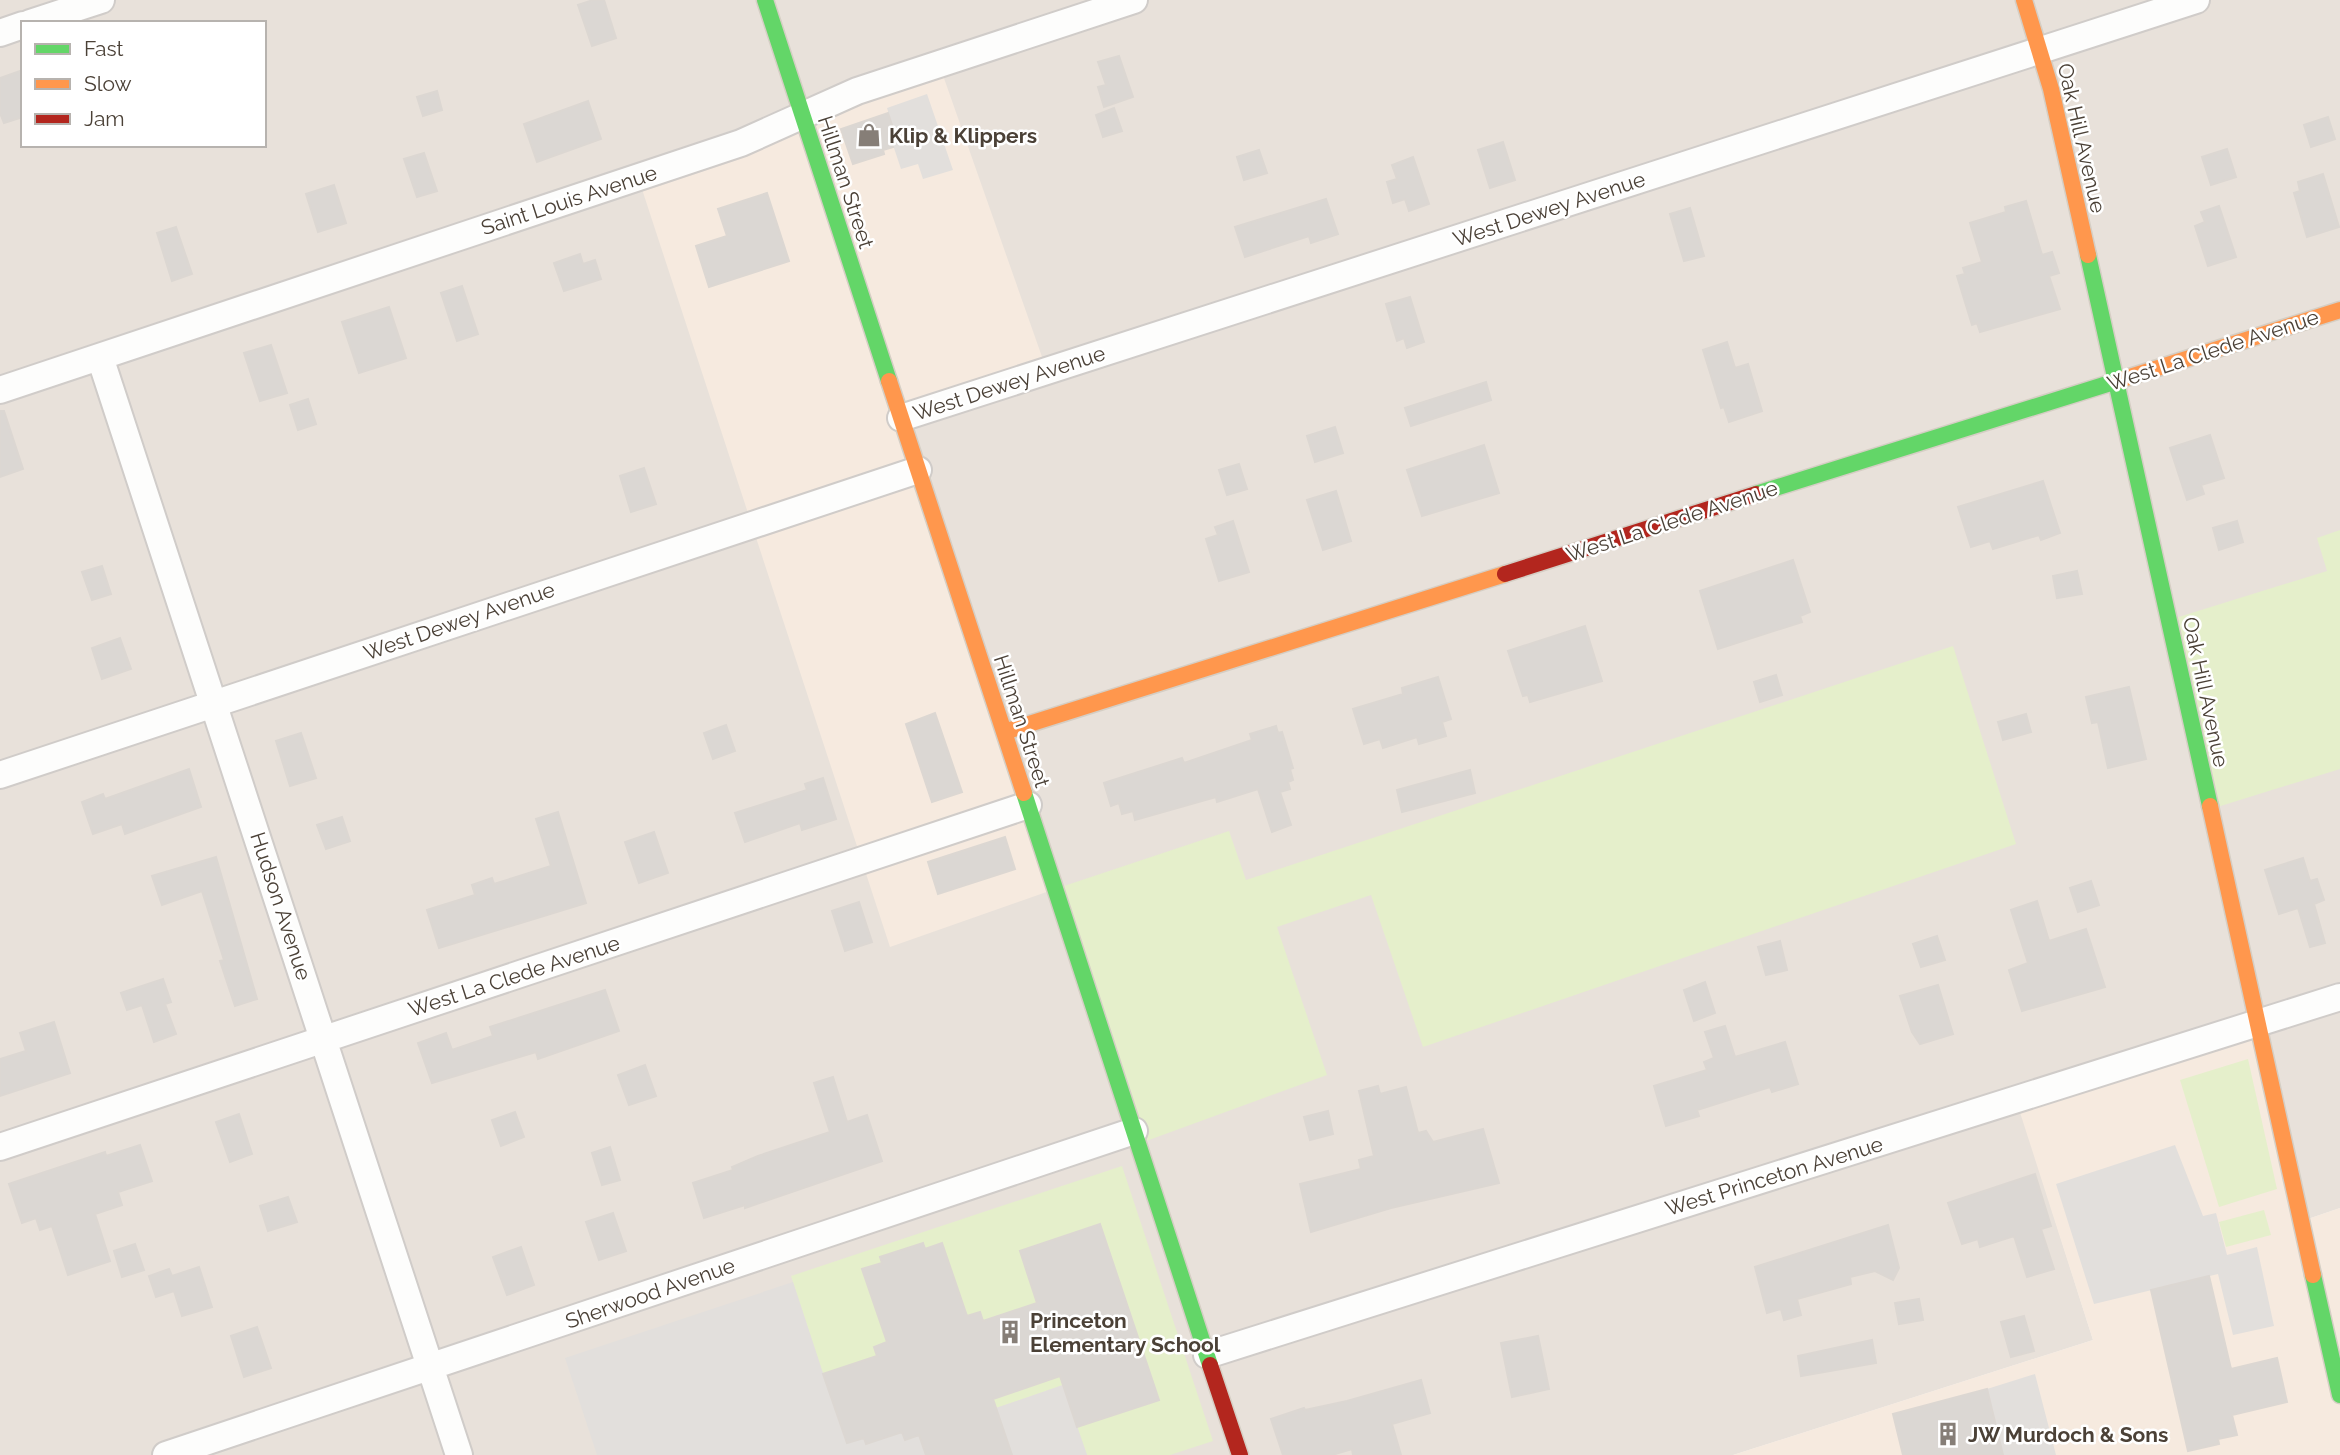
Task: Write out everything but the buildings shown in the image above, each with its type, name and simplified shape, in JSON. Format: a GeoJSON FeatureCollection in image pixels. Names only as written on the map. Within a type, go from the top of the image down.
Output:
{"type":"FeatureCollection","features":[{"type":"Feature","properties":{"kind":"street"},"geometry":{"type":"LineString","coordinates":[[36,21],[101,0]]}},
{"type":"Feature","properties":{"kind":"street","name":"Hillman Street"},"geometry":{"type":"LineString","coordinates":[[765,0],[1238,1455]]}},
{"type":"Feature","properties":{"kind":"street","name":"Saint Louis Avenue"},"geometry":{"type":"LineString","coordinates":[[0,390],[741,143],[857,91],[1135,0]]}},
{"type":"Feature","properties":{"kind":"street","name":"Oak Hill Avenue"},"geometry":{"type":"LineString","coordinates":[[2024,0],[2040,50],[2116,381],[2340,1395]]}},
{"type":"Feature","properties":{"kind":"street","name":"West Dewey Avenue"},"geometry":{"type":"LineString","coordinates":[[901,418],[2196,0]]}},
{"type":"Feature","properties":{"kind":"street"},"geometry":{"type":"LineString","coordinates":[[0,33],[21,26]]}},
{"type":"Feature","properties":{"kind":"street","name":"West La Clede Avenue"},"geometry":{"type":"LineString","coordinates":[[1004,732],[2340,310]]}},
{"type":"Feature","properties":{"kind":"street","name":"Hudson Avenue"},"geometry":{"type":"LineString","coordinates":[[100,357],[459,1455]]}},
{"type":"Feature","properties":{"kind":"street","name":"West Dewey Avenue"},"geometry":{"type":"LineString","coordinates":[[0,775],[918,470]]}},
{"type":"Feature","properties":{"kind":"street","name":"West La Clede Avenue"},"geometry":{"type":"LineString","coordinates":[[0,1147],[1028,805]]}},
{"type":"Feature","properties":{"kind":"street","name":"West Princeton Avenue"},"geometry":{"type":"LineString","coordinates":[[1207,1355],[2340,997]]}},
{"type":"Feature","properties":{"kind":"street","name":"Sherwood Avenue"},"geometry":{"type":"LineString","coordinates":[[166,1455],[1134,1131]]}},
{"type":"Feature","properties":{"kind":"shaded area"},"geometry":{"type":"Polygon","coordinates":[[[0,0],[2340,0],[2340,1208],[2302,1221],[2017,1100],[2093,1340],[1733,1455],[0,1455],[0,0]]]}},
{"type":"Feature","properties":{"kind":"shaded area"},"geometry":{"type":"Polygon","coordinates":[[[939,64],[1047,371],[902,418],[1055,889],[890,947],[638,177],[939,64]]]}},
{"type":"Feature","properties":{"kind":"shaded area"},"geometry":{"type":"Polygon","coordinates":[[[927,94],[953,170],[923,179],[918,164],[901,169],[892,142],[897,140],[887,108],[927,94]]]}},
{"type":"Feature","properties":{"kind":"shaded area"},"geometry":{"type":"Polygon","coordinates":[[[2258,1023],[2302,1221],[2340,1208],[2340,1455],[1733,1455],[2093,1340],[2016,1100],[2258,1023]]]}},
{"type":"Feature","properties":{"kind":"shaded area"},"geometry":{"type":"Polygon","coordinates":[[[2175,1145],[2203,1216],[2216,1213],[2227,1255],[2257,1247],[2274,1326],[2233,1335],[2218,1274],[2094,1304],[2056,1184],[2175,1145]]]}},
{"type":"Feature","properties":{"kind":"shaded area"},"geometry":{"type":"Polygon","coordinates":[[[793,1282],[846,1443],[864,1438],[867,1444],[902,1432],[905,1440],[919,1435],[926,1455],[597,1455],[565,1358],[793,1282]]]}},
{"type":"Feature","properties":{"kind":"shaded area"},"geometry":{"type":"Polygon","coordinates":[[[2035,1374],[2056,1455],[2003,1455],[1987,1389],[2035,1374]]]}},
{"type":"Feature","properties":{"kind":"shaded area"},"geometry":{"type":"Polygon","coordinates":[[[1063,1385],[1087,1455],[1012,1455],[996,1408],[1063,1385]]]}},
{"type":"Feature","properties":{"kind":"green space"},"geometry":{"type":"Polygon","coordinates":[[[2340,530],[2340,769],[2211,809],[2169,620],[2327,571],[2317,538],[2340,530]]]}},
{"type":"Feature","properties":{"kind":"green space"},"geometry":{"type":"Polygon","coordinates":[[[1953,646],[2016,844],[1423,1047],[1371,895],[1277,927],[1327,1075],[1138,1144],[1055,889],[1229,831],[1246,880],[1953,646]]]}},
{"type":"Feature","properties":{"kind":"green space"},"geometry":{"type":"Polygon","coordinates":[[[2248,1059],[2277,1189],[2219,1207],[2180,1080],[2248,1059]]]}},
{"type":"Feature","properties":{"kind":"green space"},"geometry":{"type":"Polygon","coordinates":[[[1122,1166],[1213,1441],[1170,1455],[1087,1455],[1077,1427],[1159,1400],[1100,1224],[1020,1251],[1040,1311],[983,1321],[967,1316],[942,1243],[925,1249],[923,1243],[881,1257],[882,1263],[863,1269],[887,1342],[874,1347],[877,1356],[823,1374],[791,1276],[1122,1166]]]}},
{"type":"Feature","properties":{"kind":"green space"},"geometry":{"type":"Polygon","coordinates":[[[2264,1210],[2271,1235],[2226,1247],[2219,1222],[2264,1210]]]}},
{"type":"Feature","properties":{"kind":"green space"},"geometry":{"type":"Polygon","coordinates":[[[995,1364],[1006,1395],[1044,1382],[1058,1368],[1063,1385],[996,1408],[983,1368],[995,1364]]]}},
{"type":"Feature","properties":{"kind":"traffic: fast"},"geometry":{"type":"LineString","coordinates":[[765,0],[889,381]]}},
{"type":"Feature","properties":{"kind":"traffic: fast"},"geometry":{"type":"LineString","coordinates":[[2088,255],[2210,806]]}},
{"type":"Feature","properties":{"kind":"traffic: fast"},"geometry":{"type":"LineString","coordinates":[[1756,494],[2120,380]]}},
{"type":"Feature","properties":{"kind":"traffic: fast"},"geometry":{"type":"LineString","coordinates":[[1024,793],[1210,1365]]}},
{"type":"Feature","properties":{"kind":"traffic: fast"},"geometry":{"type":"LineString","coordinates":[[2313,1275],[2340,1395]]}},
{"type":"Feature","properties":{"kind":"traffic: slow"},"geometry":{"type":"LineString","coordinates":[[2024,0],[2051,89],[2088,255]]}},
{"type":"Feature","properties":{"kind":"traffic: slow"},"geometry":{"type":"LineString","coordinates":[[2120,380],[2340,310]]}},
{"type":"Feature","properties":{"kind":"traffic: slow"},"geometry":{"type":"LineString","coordinates":[[889,381],[1024,793]]}},
{"type":"Feature","properties":{"kind":"traffic: slow"},"geometry":{"type":"LineString","coordinates":[[1004,732],[1505,574]]}},
{"type":"Feature","properties":{"kind":"traffic: slow"},"geometry":{"type":"LineString","coordinates":[[2210,806],[2313,1275]]}},
{"type":"Feature","properties":{"kind":"traffic: jam"},"geometry":{"type":"LineString","coordinates":[[1505,574],[1756,494]]}},
{"type":"Feature","properties":{"kind":"traffic: jam"},"geometry":{"type":"LineString","coordinates":[[1210,1365],[1240,1455]]}},
{"type":"Feature","properties":{"kind":"place","name":"Klip & Klippers"},"geometry":{"type":"Point","coordinates":[869,135]}},
{"type":"Feature","properties":{"kind":"place","name":"Princeton Elementary School"},"geometry":{"type":"Point","coordinates":[1010,1332]}},
{"type":"Feature","properties":{"kind":"place","name":"JW Murdoch & Sons"},"geometry":{"type":"Point","coordinates":[1948,1434]}}]}
